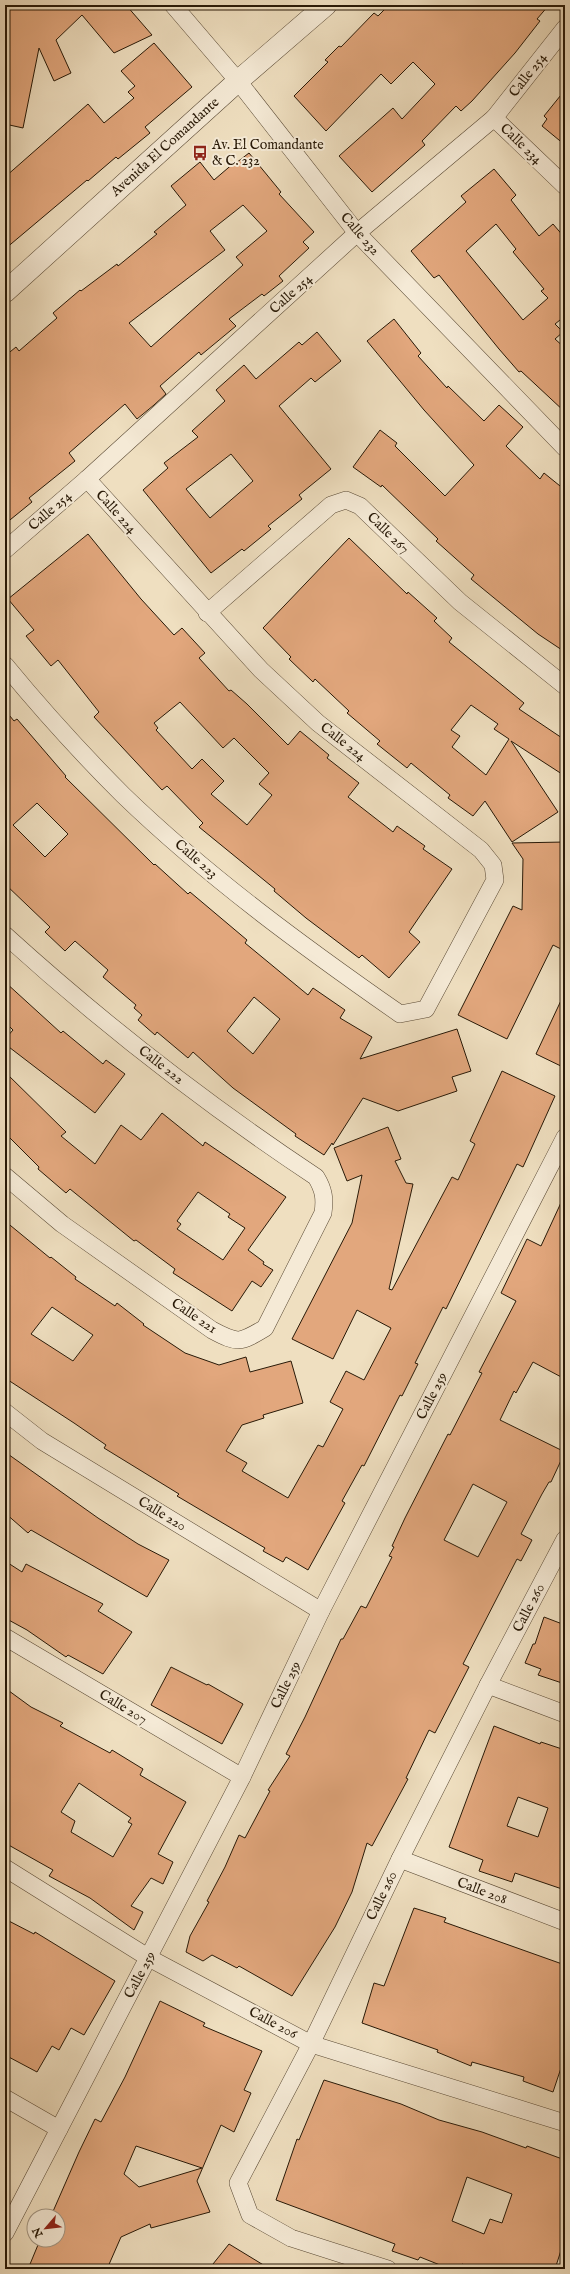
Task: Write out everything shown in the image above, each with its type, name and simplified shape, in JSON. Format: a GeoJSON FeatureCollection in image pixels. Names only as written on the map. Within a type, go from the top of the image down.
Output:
{"type":"FeatureCollection","features":[{"type":"Feature","properties":{"kind":"street","name":"Calle 232"},"geometry":{"type":"LineString","coordinates":[[173,5],[238,81],[357,233],[565,448]]}},
{"type":"Feature","properties":{"kind":"street","name":"Avenida El Comandante"},"geometry":{"type":"LineString","coordinates":[[5,292],[238,81],[326,5]]}},
{"type":"Feature","properties":{"kind":"street","name":"Calle 254"},"geometry":{"type":"LineString","coordinates":[[5,550],[87,479],[357,233],[494,118],[565,28]]}},
{"type":"Feature","properties":{"kind":"street","name":"Calle 234"},"geometry":{"type":"LineString","coordinates":[[494,118],[565,186]]}},
{"type":"Feature","properties":{"kind":"street","name":"Calle 224"},"geometry":{"type":"LineString","coordinates":[[87,479],[207,613],[261,670],[318,723],[482,850],[493,865],[495,880],[426,1009],[415,1012]]}},
{"type":"Feature","properties":{"kind":"street","name":"Calle 267"},"geometry":{"type":"LineString","coordinates":[[207,613],[331,505],[346,500],[360,506],[460,602],[565,686]]}},
{"type":"Feature","properties":{"kind":"street","name":"Calle 223"},"geometry":{"type":"LineString","coordinates":[[5,665],[34,700],[123,795],[214,875],[309,950],[400,1014],[415,1012]]}},
{"type":"Feature","properties":{"kind":"street","name":"Calle 222"},"geometry":{"type":"LineString","coordinates":[[5,935],[64,988],[241,1128],[316,1177],[323,1188]]}},
{"type":"Feature","properties":{"kind":"street","name":"Calle 259"},"geometry":{"type":"LineString","coordinates":[[5,2233],[242,1777],[321,1611],[565,1137]]}},
{"type":"Feature","properties":{"kind":"street","name":"Calle 221"},"geometry":{"type":"LineString","coordinates":[[5,1176],[62,1224],[212,1330],[232,1341],[248,1338],[265,1328],[323,1213],[325,1200],[323,1188]]}},
{"type":"Feature","properties":{"kind":"street","name":"Calle 220"},"geometry":{"type":"LineString","coordinates":[[5,1412],[42,1441],[321,1611]]}},
{"type":"Feature","properties":{"kind":"street","name":"Calle 260"},"geometry":{"type":"LineString","coordinates":[[388,2269],[291,2238],[250,2216],[238,2183],[311,2044],[400,1859],[488,1685],[565,1539]]}},
{"type":"Feature","properties":{"kind":"street","name":"Calle 207"},"geometry":{"type":"LineString","coordinates":[[5,1637],[242,1777]]}},
{"type":"Feature","properties":{"kind":"street"},"geometry":{"type":"LineString","coordinates":[[488,1685],[565,1714]]}},
{"type":"Feature","properties":{"kind":"street","name":"Calle 208"},"geometry":{"type":"LineString","coordinates":[[400,1859],[565,1922]]}},
{"type":"Feature","properties":{"kind":"street","name":"Calle 206"},"geometry":{"type":"LineString","coordinates":[[5,1868],[149,1958],[311,2044],[565,2123]]}},
{"type":"Feature","properties":{"kind":"street"},"geometry":{"type":"LineString","coordinates":[[5,2098],[59,2129]]}},
{"type":"Feature","properties":{"kind":"building"},"geometry":{"type":"Polygon","coordinates":[[[5,5],[126,5],[152,35],[114,53],[82,15],[56,40],[71,73],[54,81],[39,48],[23,128],[5,124],[5,5]]]}},
{"type":"Feature","properties":{"kind":"building"},"geometry":{"type":"Polygon","coordinates":[[[389,5],[549,5],[537,19],[540,21],[515,53],[472,101],[461,111],[456,106],[422,141],[425,145],[372,192],[339,156],[393,108],[402,119],[435,84],[413,62],[391,84],[381,74],[326,131],[294,96],[328,62],[325,60],[339,46],[341,47],[374,13],[378,16],[389,5]]]}},
{"type":"Feature","properties":{"kind":"building"},"geometry":{"type":"Polygon","coordinates":[[[154,43],[192,87],[145,127],[150,133],[118,159],[116,157],[88,181],[87,180],[5,249],[5,177],[88,104],[104,123],[134,98],[128,92],[135,86],[121,71],[154,43]]]}},
{"type":"Feature","properties":{"kind":"building"},"geometry":{"type":"Polygon","coordinates":[[[565,90],[565,145],[542,126],[547,119],[544,116],[565,90]]]}},
{"type":"Feature","properties":{"kind":"building"},"geometry":{"type":"Polygon","coordinates":[[[249,153],[281,192],[279,194],[314,232],[303,242],[309,248],[279,276],[283,281],[264,296],[262,294],[229,319],[236,326],[201,355],[199,352],[160,386],[166,394],[154,405],[137,419],[125,404],[69,453],[75,461],[29,498],[32,502],[5,524],[5,356],[16,347],[19,351],[57,318],[53,313],[80,290],[81,291],[117,264],[118,266],[157,234],[154,232],[186,205],[171,186],[200,162],[214,180],[235,162],[236,163],[249,153]],[[243,205],[210,231],[225,250],[129,323],[151,347],[243,265],[236,257],[267,231],[243,205]]]}},
{"type":"Feature","properties":{"kind":"building"},"geometry":{"type":"Polygon","coordinates":[[[494,169],[516,195],[511,200],[539,236],[553,224],[565,238],[565,316],[555,324],[563,332],[555,339],[565,348],[565,412],[521,371],[519,372],[439,275],[434,278],[411,251],[466,202],[461,196],[494,169]],[[496,224],[466,251],[523,320],[548,298],[541,291],[544,289],[513,252],[516,249],[496,224]]]}},
{"type":"Feature","properties":{"kind":"building"},"geometry":{"type":"Polygon","coordinates":[[[394,319],[421,353],[418,356],[447,388],[448,386],[484,421],[499,405],[523,427],[506,446],[540,479],[544,473],[565,490],[565,652],[538,634],[471,579],[474,575],[436,541],[438,539],[382,485],[381,487],[353,467],[380,430],[397,443],[395,446],[445,496],[474,465],[424,410],[367,341],[394,319]]]}},
{"type":"Feature","properties":{"kind":"building"},"geometry":{"type":"Polygon","coordinates":[[[317,332],[341,361],[315,382],[311,378],[279,406],[331,469],[299,495],[302,499],[268,526],[271,529],[244,551],[242,549],[211,573],[143,490],[168,468],[164,463],[198,437],[192,431],[225,401],[216,390],[244,365],[256,379],[299,342],[302,345],[317,332]],[[231,454],[186,489],[210,518],[253,481],[231,454]]]}},
{"type":"Feature","properties":{"kind":"building"},"geometry":{"type":"Polygon","coordinates":[[[88,534],[141,599],[174,635],[182,628],[205,653],[199,658],[229,691],[231,690],[247,704],[288,745],[300,731],[329,755],[327,758],[359,783],[348,797],[393,832],[397,826],[425,846],[423,849],[452,869],[409,932],[420,942],[389,978],[362,955],[359,958],[306,918],[274,891],[275,889],[199,827],[203,823],[167,786],[162,790],[94,717],[99,712],[58,660],[51,666],[26,636],[34,630],[8,599],[88,534]],[[180,702],[154,723],[158,728],[156,730],[192,769],[202,759],[224,781],[211,794],[247,825],[272,795],[259,784],[269,773],[234,738],[223,748],[180,702]]]}},
{"type":"Feature","properties":{"kind":"building"},"geometry":{"type":"Polygon","coordinates":[[[349,538],[407,594],[408,592],[437,618],[434,621],[452,638],[449,642],[524,703],[519,709],[565,740],[565,776],[511,741],[558,812],[512,842],[485,801],[473,816],[448,798],[450,795],[411,763],[407,768],[377,744],[380,741],[347,713],[349,711],[315,679],[313,682],[289,659],[291,657],[263,628],[349,538]],[[471,705],[451,730],[460,736],[452,747],[486,775],[509,739],[494,729],[498,724],[471,705]]]}},
{"type":"Feature","properties":{"kind":"building"},"geometry":{"type":"Polygon","coordinates":[[[5,710],[14,721],[17,719],[66,776],[65,777],[154,865],[155,864],[188,894],[190,892],[247,940],[245,943],[308,995],[313,988],[345,1010],[340,1018],[372,1037],[360,1059],[457,1029],[471,1071],[452,1077],[457,1091],[398,1111],[363,1098],[333,1145],[332,1143],[324,1155],[295,1136],[296,1134],[233,1088],[193,1052],[188,1058],[157,1032],[155,1035],[138,1020],[142,1015],[134,1008],[136,1005],[103,977],[108,970],[75,941],[65,951],[45,932],[50,927],[5,884],[5,710]],[[37,803],[13,825],[45,857],[68,834],[37,803]],[[254,997],[227,1031],[253,1054],[280,1019],[254,997]]]}},
{"type":"Feature","properties":{"kind":"building"},"geometry":{"type":"Polygon","coordinates":[[[565,842],[565,951],[553,945],[507,1039],[458,1015],[513,906],[522,910],[523,859],[512,843],[565,842]]]}},
{"type":"Feature","properties":{"kind":"building"},"geometry":{"type":"Polygon","coordinates":[[[5,982],[61,1033],[63,1031],[103,1064],[106,1060],[125,1074],[95,1113],[5,1044],[5,1039],[13,1030],[5,1022],[5,982]]]}},
{"type":"Feature","properties":{"kind":"building"},"geometry":{"type":"Polygon","coordinates":[[[565,992],[565,1068],[536,1054],[565,992]]]}},
{"type":"Feature","properties":{"kind":"building"},"geometry":{"type":"Polygon","coordinates":[[[502,1071],[555,1096],[523,1167],[517,1164],[446,1309],[443,1307],[415,1363],[418,1364],[402,1396],[400,1395],[364,1466],[362,1465],[342,1501],[345,1503],[308,1570],[286,1557],[283,1562],[263,1551],[265,1548],[177,1496],[179,1494],[104,1448],[106,1445],[5,1378],[5,1221],[76,1277],[75,1279],[115,1306],[117,1303],[144,1324],[143,1325],[185,1353],[219,1365],[246,1357],[250,1372],[291,1361],[303,1403],[263,1415],[264,1418],[242,1425],[226,1451],[247,1463],[242,1471],[288,1498],[318,1445],[323,1447],[343,1409],[330,1402],[346,1371],[364,1380],[391,1328],[357,1310],[333,1359],[292,1339],[352,1223],[362,1175],[347,1181],[334,1148],[388,1127],[401,1159],[395,1161],[406,1183],[413,1184],[389,1289],[392,1290],[452,1177],[458,1180],[475,1144],[470,1141],[502,1071]],[[52,1307],[31,1334],[73,1361],[93,1335],[52,1307]]]}},
{"type":"Feature","properties":{"kind":"building"},"geometry":{"type":"Polygon","coordinates":[[[5,1072],[66,1132],[61,1136],[95,1164],[121,1125],[141,1140],[162,1113],[203,1146],[205,1142],[286,1197],[248,1250],[264,1262],[263,1264],[273,1270],[261,1287],[252,1281],[232,1311],[173,1273],[175,1269],[136,1240],[134,1241],[70,1189],[66,1193],[38,1169],[39,1167],[5,1133],[5,1072]],[[198,1192],[177,1221],[181,1224],[177,1229],[223,1260],[245,1228],[228,1217],[230,1214],[198,1192]]]}},
{"type":"Feature","properties":{"kind":"building"},"geometry":{"type":"Polygon","coordinates":[[[565,1194],[565,1379],[533,1362],[516,1393],[514,1391],[500,1420],[565,1452],[551,1482],[549,1482],[542,1494],[521,1534],[532,1540],[521,1561],[517,1559],[463,1664],[469,1667],[435,1733],[429,1730],[406,1778],[408,1779],[372,1846],[367,1843],[352,1892],[335,1927],[292,1996],[239,1966],[237,1968],[212,1955],[203,1961],[186,1952],[190,1936],[209,1902],[207,1901],[225,1867],[239,1835],[245,1838],[270,1791],[268,1790],[290,1756],[286,1754],[341,1639],[343,1639],[361,1606],[366,1608],[392,1557],[389,1556],[394,1547],[392,1546],[405,1518],[448,1434],[450,1435],[482,1373],[479,1372],[516,1301],[501,1293],[527,1239],[541,1246],[565,1194]],[[473,1484],[444,1540],[478,1557],[507,1502],[473,1484]]]}},
{"type":"Feature","properties":{"kind":"building"},"geometry":{"type":"Polygon","coordinates":[[[5,1452],[98,1518],[138,1544],[169,1560],[147,1597],[31,1530],[28,1533],[5,1513],[5,1452]]]}},
{"type":"Feature","properties":{"kind":"building"},"geometry":{"type":"Polygon","coordinates":[[[5,1561],[22,1572],[26,1564],[103,1604],[98,1611],[132,1632],[103,1674],[68,1655],[66,1657],[27,1630],[5,1618],[5,1561]]]}},
{"type":"Feature","properties":{"kind":"building"},"geometry":{"type":"Polygon","coordinates":[[[544,1617],[565,1625],[565,1684],[538,1675],[541,1669],[525,1663],[533,1644],[535,1644],[544,1617]]]}},
{"type":"Feature","properties":{"kind":"building"},"geometry":{"type":"Polygon","coordinates":[[[171,1667],[207,1685],[208,1684],[243,1704],[222,1744],[151,1705],[171,1667]]]}},
{"type":"Feature","properties":{"kind":"building"},"geometry":{"type":"Polygon","coordinates":[[[5,1688],[31,1707],[63,1723],[60,1726],[110,1753],[112,1750],[143,1769],[140,1775],[186,1802],[158,1854],[173,1862],[163,1884],[151,1878],[131,1906],[143,1912],[134,1930],[90,1898],[49,1876],[53,1870],[5,1843],[5,1688]],[[79,1783],[61,1812],[75,1821],[71,1832],[113,1857],[132,1824],[128,1822],[131,1818],[79,1783]]]}},
{"type":"Feature","properties":{"kind":"building"},"geometry":{"type":"Polygon","coordinates":[[[494,1726],[540,1744],[541,1742],[565,1750],[565,1890],[515,1873],[512,1882],[479,1871],[483,1860],[449,1847],[494,1726]],[[518,1797],[507,1826],[538,1837],[548,1808],[518,1797]]]}},
{"type":"Feature","properties":{"kind":"building"},"geometry":{"type":"Polygon","coordinates":[[[414,1908],[446,1918],[444,1922],[565,1965],[565,2056],[553,2092],[523,2081],[524,2077],[472,2062],[471,2066],[437,2052],[438,2050],[362,2023],[374,1983],[384,1986],[414,1908]]]}},
{"type":"Feature","properties":{"kind":"building"},"geometry":{"type":"Polygon","coordinates":[[[5,1919],[34,1934],[35,1932],[115,1981],[84,2035],[71,2028],[59,2050],[52,2046],[37,2072],[5,2055],[5,1919]]]}},
{"type":"Feature","properties":{"kind":"building"},"geometry":{"type":"Polygon","coordinates":[[[160,2001],[205,2023],[203,2026],[262,2051],[244,2090],[251,2093],[234,2132],[221,2125],[197,2181],[210,2212],[151,2228],[150,2224],[121,2237],[107,2269],[28,2269],[37,2248],[66,2248],[66,2208],[54,2208],[95,2119],[101,2122],[125,2077],[160,2001]],[[136,2146],[124,2174],[139,2187],[202,2168],[136,2146]]]}},
{"type":"Feature","properties":{"kind":"building"},"geometry":{"type":"Polygon","coordinates":[[[324,2080],[401,2104],[439,2120],[482,2132],[526,2148],[527,2146],[565,2160],[565,2238],[555,2269],[475,2269],[462,2264],[460,2269],[450,2269],[420,2257],[418,2260],[392,2251],[395,2244],[276,2200],[297,2139],[299,2140],[324,2080]],[[467,2177],[452,2221],[484,2234],[490,2219],[502,2223],[512,2194],[467,2177]]]}},
{"type":"Feature","properties":{"kind":"building"},"geometry":{"type":"Polygon","coordinates":[[[229,2244],[270,2269],[209,2269],[229,2244]]]}},
{"type":"Feature","properties":{"kind":"place","name":"Av. El Comandante & C. 232"},"geometry":{"type":"Point","coordinates":[200,153]}}]}
